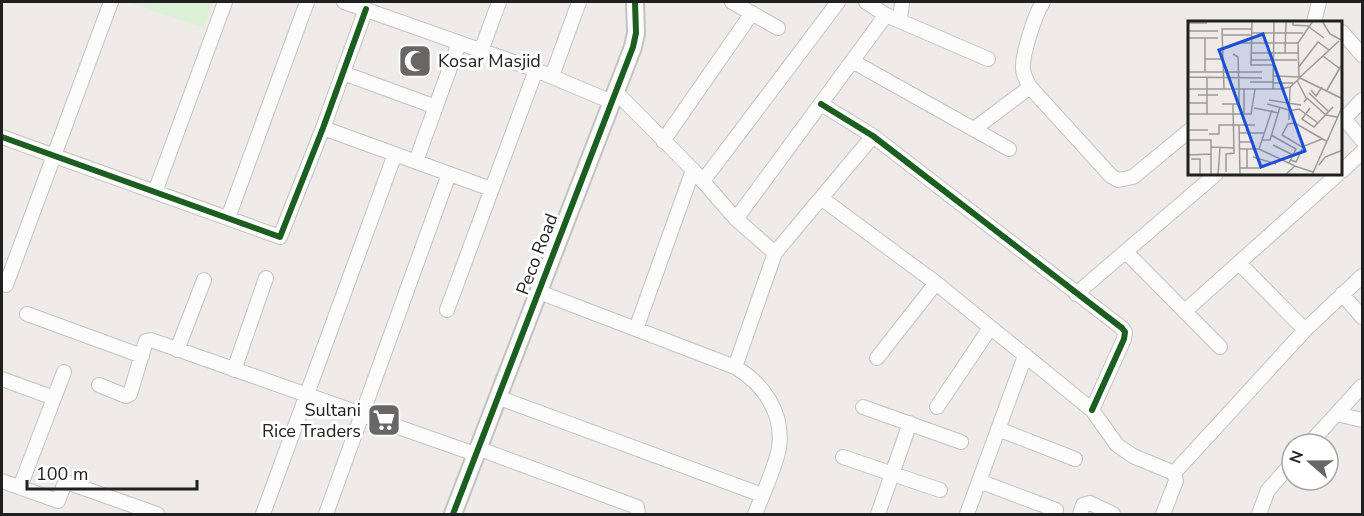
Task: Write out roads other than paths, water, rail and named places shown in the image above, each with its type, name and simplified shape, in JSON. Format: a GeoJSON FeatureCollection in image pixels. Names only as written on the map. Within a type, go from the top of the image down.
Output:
{"type":"FeatureCollection","features":[{"type":"Feature","properties":{"kind":"street"},"geometry":{"type":"LineString","coordinates":[[6,285],[111,2]]}},
{"type":"Feature","properties":{"kind":"street"},"geometry":{"type":"LineString","coordinates":[[155,192],[225,2]]}},
{"type":"Feature","properties":{"kind":"street"},"geometry":{"type":"LineString","coordinates":[[228,218],[307,2]]}},
{"type":"Feature","properties":{"kind":"street"},"geometry":{"type":"LineString","coordinates":[[344,2],[614,97],[693,170],[736,219],[775,253]]}},
{"type":"Feature","properties":{"kind":"street"},"geometry":{"type":"LineString","coordinates":[[481,51],[499,2]]}},
{"type":"Feature","properties":{"kind":"street"},"geometry":{"type":"LineString","coordinates":[[552,76],[579,2]]}},
{"type":"Feature","properties":{"kind":"street","name":"Peco Road"},"geometry":{"type":"LineString","coordinates":[[453,514],[614,97],[636,33],[635,2]]}},
{"type":"Feature","properties":{"kind":"street"},"geometry":{"type":"LineString","coordinates":[[732,2],[777,28]]}},
{"type":"Feature","properties":{"kind":"street"},"geometry":{"type":"LineString","coordinates":[[703,181],[838,2]]}},
{"type":"Feature","properties":{"kind":"street"},"geometry":{"type":"LineString","coordinates":[[866,2],[886,15],[988,59]]}},
{"type":"Feature","properties":{"kind":"street"},"geometry":{"type":"LineString","coordinates":[[900,21],[902,2]]}},
{"type":"Feature","properties":{"kind":"street"},"geometry":{"type":"LineString","coordinates":[[1043,2],[1035,17],[1023,71],[1030,87],[1111,176],[1118,180],[1133,177],[1188,132]]}},
{"type":"Feature","properties":{"kind":"street"},"geometry":{"type":"LineString","coordinates":[[1314,21],[1319,2]]}},
{"type":"Feature","properties":{"kind":"street"},"geometry":{"type":"LineString","coordinates":[[2,137],[280,237],[366,9]]}},
{"type":"Feature","properties":{"kind":"street"},"geometry":{"type":"LineString","coordinates":[[663,141],[752,13]]}},
{"type":"Feature","properties":{"kind":"street"},"geometry":{"type":"LineString","coordinates":[[736,219],[886,15]]}},
{"type":"Feature","properties":{"kind":"street"},"geometry":{"type":"LineString","coordinates":[[1343,34],[1362,55]]}},
{"type":"Feature","properties":{"kind":"street"},"geometry":{"type":"LineString","coordinates":[[416,161],[459,43]]}},
{"type":"Feature","properties":{"kind":"street"},"geometry":{"type":"LineString","coordinates":[[852,61],[1009,149]]}},
{"type":"Feature","properties":{"kind":"street"},"geometry":{"type":"LineString","coordinates":[[447,310],[536,70]]}},
{"type":"Feature","properties":{"kind":"street"},"geometry":{"type":"LineString","coordinates":[[343,73],[436,106]]}},
{"type":"Feature","properties":{"kind":"street"},"geometry":{"type":"LineString","coordinates":[[974,129],[1030,87]]}},
{"type":"Feature","properties":{"kind":"street"},"geometry":{"type":"LineString","coordinates":[[1362,100],[1343,117],[1362,140]]}},
{"type":"Feature","properties":{"kind":"street"},"geometry":{"type":"LineString","coordinates":[[821,104],[873,136],[1125,332],[1124,339],[1092,410]]}},
{"type":"Feature","properties":{"kind":"street"},"geometry":{"type":"LineString","coordinates":[[323,128],[491,189]]}},
{"type":"Feature","properties":{"kind":"street"},"geometry":{"type":"LineString","coordinates":[[735,366],[775,253],[873,136]]}},
{"type":"Feature","properties":{"kind":"street"},"geometry":{"type":"LineString","coordinates":[[1343,169],[1362,152]]}},
{"type":"Feature","properties":{"kind":"street"},"geometry":{"type":"LineString","coordinates":[[263,514],[395,154]]}},
{"type":"Feature","properties":{"kind":"street"},"geometry":{"type":"LineString","coordinates":[[636,329],[693,170]]}},
{"type":"Feature","properties":{"kind":"street"},"geometry":{"type":"LineString","coordinates":[[326,514],[449,174]]}},
{"type":"Feature","properties":{"kind":"street"},"geometry":{"type":"LineString","coordinates":[[1076,294],[1214,176]]}},
{"type":"Feature","properties":{"kind":"street"},"geometry":{"type":"LineString","coordinates":[[1185,311],[1336,176]]}},
{"type":"Feature","properties":{"kind":"street"},"geometry":{"type":"LineString","coordinates":[[820,198],[936,283],[1092,410],[1118,445],[1133,456],[1174,473]]}},
{"type":"Feature","properties":{"kind":"street"},"geometry":{"type":"LineString","coordinates":[[1126,252],[1220,347]]}},
{"type":"Feature","properties":{"kind":"street"},"geometry":{"type":"LineString","coordinates":[[1239,263],[1305,330]]}},
{"type":"Feature","properties":{"kind":"street"},"geometry":{"type":"LineString","coordinates":[[1174,473],[1305,330],[1362,276]]}},
{"type":"Feature","properties":{"kind":"street"},"geometry":{"type":"LineString","coordinates":[[234,370],[266,278]]}},
{"type":"Feature","properties":{"kind":"street"},"geometry":{"type":"LineString","coordinates":[[177,350],[204,280]]}},
{"type":"Feature","properties":{"kind":"street"},"geometry":{"type":"LineString","coordinates":[[877,358],[936,283]]}},
{"type":"Feature","properties":{"kind":"street"},"geometry":{"type":"LineString","coordinates":[[538,292],[735,366],[756,382],[765,393],[777,416],[779,448],[755,514]]}},
{"type":"Feature","properties":{"kind":"street"},"geometry":{"type":"LineString","coordinates":[[1342,294],[1362,317]]}},
{"type":"Feature","properties":{"kind":"street"},"geometry":{"type":"LineString","coordinates":[[27,314],[142,356]]}},
{"type":"Feature","properties":{"kind":"street"},"geometry":{"type":"LineString","coordinates":[[937,407],[990,328]]}},
{"type":"Feature","properties":{"kind":"street"},"geometry":{"type":"LineString","coordinates":[[99,385],[126,396],[130,394],[146,341],[149,340],[637,507],[638,514]]}},
{"type":"Feature","properties":{"kind":"street"},"geometry":{"type":"LineString","coordinates":[[967,514],[1025,356]]}},
{"type":"Feature","properties":{"kind":"street"},"geometry":{"type":"LineString","coordinates":[[20,487],[64,372]]}},
{"type":"Feature","properties":{"kind":"street"},"geometry":{"type":"LineString","coordinates":[[2,379],[54,398]]}},
{"type":"Feature","properties":{"kind":"street"},"geometry":{"type":"LineString","coordinates":[[1320,432],[1362,386]]}},
{"type":"Feature","properties":{"kind":"street"},"geometry":{"type":"LineString","coordinates":[[497,397],[762,495]]}},
{"type":"Feature","properties":{"kind":"street"},"geometry":{"type":"LineString","coordinates":[[863,407],[961,442]]}},
{"type":"Feature","properties":{"kind":"street"},"geometry":{"type":"LineString","coordinates":[[1337,414],[1362,420]]}},
{"type":"Feature","properties":{"kind":"street"},"geometry":{"type":"LineString","coordinates":[[878,514],[910,423]]}},
{"type":"Feature","properties":{"kind":"street"},"geometry":{"type":"LineString","coordinates":[[998,429],[1075,459]]}},
{"type":"Feature","properties":{"kind":"street"},"geometry":{"type":"LineString","coordinates":[[843,457],[940,490]]}},
{"type":"Feature","properties":{"kind":"street"},"geometry":{"type":"LineString","coordinates":[[1163,514],[1176,481],[1174,473]]}},
{"type":"Feature","properties":{"kind":"street"},"geometry":{"type":"LineString","coordinates":[[1259,514],[1268,490],[1280,476]]}},
{"type":"Feature","properties":{"kind":"street"},"geometry":{"type":"LineString","coordinates":[[2,481],[58,501],[64,485],[69,483],[116,508],[157,514]]}},
{"type":"Feature","properties":{"kind":"street"},"geometry":{"type":"LineString","coordinates":[[979,481],[1056,510]]}},
{"type":"Feature","properties":{"kind":"street"},"geometry":{"type":"LineString","coordinates":[[1080,514],[1083,505],[1090,503],[1113,514]]}},
{"type":"Feature","properties":{"kind":"place","name":"Kosar Masjid"},"geometry":{"type":"Point","coordinates":[415,61]}},
{"type":"Feature","properties":{"kind":"place","name":"Sultani Rice Traders"},"geometry":{"type":"Point","coordinates":[384,420]}}]}
